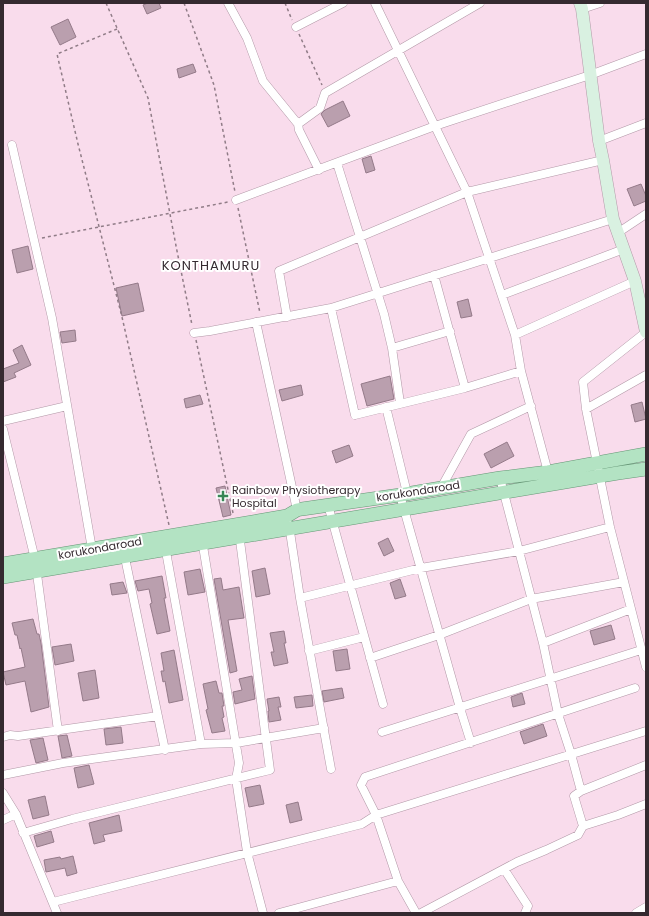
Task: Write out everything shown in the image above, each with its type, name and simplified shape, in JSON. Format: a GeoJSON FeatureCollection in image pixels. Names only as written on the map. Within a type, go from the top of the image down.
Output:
{"type":"FeatureCollection","features":[{"type":"Feature","properties":{"kind":"main road"},"geometry":{"type":"LineString","coordinates":[[581,6],[599,141],[604,160],[613,219],[636,281],[646,332]]}},
{"type":"Feature","properties":{"kind":"main road","name":"korukondaroad"},"geometry":{"type":"LineString","coordinates":[[3,564],[35,565],[92,549],[123,550],[167,541],[202,537],[237,525],[291,518],[328,505],[548,472],[646,454]]}},
{"type":"Feature","properties":{"kind":"main road"},"geometry":{"type":"LineString","coordinates":[[291,518],[332,521],[646,469]]}},
{"type":"Feature","properties":{"kind":"main road"},"geometry":{"type":"LineString","coordinates":[[3,577],[35,565],[123,550]]}},
{"type":"Feature","properties":{"kind":"street"},"geometry":{"type":"LineString","coordinates":[[228,3],[247,38],[263,81],[298,124],[299,130],[319,170]]}},
{"type":"Feature","properties":{"kind":"street"},"geometry":{"type":"LineString","coordinates":[[296,27],[343,3]]}},
{"type":"Feature","properties":{"kind":"street"},"geometry":{"type":"LineString","coordinates":[[375,3],[467,192],[515,335],[521,371],[548,472]]}},
{"type":"Feature","properties":{"kind":"street"},"geometry":{"type":"LineString","coordinates":[[298,124],[320,108],[325,93],[480,3]]}},
{"type":"Feature","properties":{"kind":"street"},"geometry":{"type":"LineString","coordinates":[[581,6],[600,3]]}},
{"type":"Feature","properties":{"kind":"street"},"geometry":{"type":"LineString","coordinates":[[236,200],[435,126],[590,75],[646,54]]}},
{"type":"Feature","properties":{"kind":"street"},"geometry":{"type":"LineString","coordinates":[[599,141],[646,123]]}},
{"type":"Feature","properties":{"kind":"street"},"geometry":{"type":"LineString","coordinates":[[12,145],[52,318],[92,549]]}},
{"type":"Feature","properties":{"kind":"street"},"geometry":{"type":"LineString","coordinates":[[287,317],[279,270],[467,192],[604,160]]}},
{"type":"Feature","properties":{"kind":"street"},"geometry":{"type":"LineString","coordinates":[[337,163],[378,293],[392,348],[400,403]]}},
{"type":"Feature","properties":{"kind":"street"},"geometry":{"type":"LineString","coordinates":[[619,232],[646,214]]}},
{"type":"Feature","properties":{"kind":"street"},"geometry":{"type":"LineString","coordinates":[[194,333],[332,308],[489,257],[613,219]]}},
{"type":"Feature","properties":{"kind":"street"},"geometry":{"type":"LineString","coordinates":[[502,294],[624,249]]}},
{"type":"Feature","properties":{"kind":"street"},"geometry":{"type":"LineString","coordinates":[[434,275],[465,388]]}},
{"type":"Feature","properties":{"kind":"street"},"geometry":{"type":"LineString","coordinates":[[515,335],[636,281]]}},
{"type":"Feature","properties":{"kind":"street"},"geometry":{"type":"LineString","coordinates":[[332,308],[355,415],[465,388],[521,371]]}},
{"type":"Feature","properties":{"kind":"street"},"geometry":{"type":"LineString","coordinates":[[259,322],[291,518],[300,598],[331,769]]}},
{"type":"Feature","properties":{"kind":"street"},"geometry":{"type":"LineString","coordinates":[[392,348],[450,331]]}},
{"type":"Feature","properties":{"kind":"street"},"geometry":{"type":"LineString","coordinates":[[646,332],[583,382],[586,409],[610,527],[646,667]]}},
{"type":"Feature","properties":{"kind":"street"},"geometry":{"type":"LineString","coordinates":[[586,409],[646,375]]}},
{"type":"Feature","properties":{"kind":"street"},"geometry":{"type":"LineString","coordinates":[[3,421],[67,406]]}},
{"type":"Feature","properties":{"kind":"street"},"geometry":{"type":"LineString","coordinates":[[441,488],[472,434],[531,406]]}},
{"type":"Feature","properties":{"kind":"street"},"geometry":{"type":"LineString","coordinates":[[386,407],[404,494],[404,509],[471,743]]}},
{"type":"Feature","properties":{"kind":"street"},"geometry":{"type":"LineString","coordinates":[[3,429],[35,565],[58,730]]}},
{"type":"Feature","properties":{"kind":"street"},"geometry":{"type":"LineString","coordinates":[[500,478],[543,643],[558,714],[581,791]]}},
{"type":"Feature","properties":{"kind":"street"},"geometry":{"type":"LineString","coordinates":[[328,505],[349,586],[383,704]]}},
{"type":"Feature","properties":{"kind":"street"},"geometry":{"type":"LineString","coordinates":[[23,833],[72,819],[270,770],[237,525]]}},
{"type":"Feature","properties":{"kind":"street"},"geometry":{"type":"LineString","coordinates":[[300,598],[421,568],[519,551],[610,527]]}},
{"type":"Feature","properties":{"kind":"street"},"geometry":{"type":"LineString","coordinates":[[202,537],[239,763],[236,779],[247,852],[263,913]]}},
{"type":"Feature","properties":{"kind":"street"},"geometry":{"type":"LineString","coordinates":[[167,541],[201,744]]}},
{"type":"Feature","properties":{"kind":"street"},"geometry":{"type":"LineString","coordinates":[[123,550],[165,750]]}},
{"type":"Feature","properties":{"kind":"street"},"geometry":{"type":"LineString","coordinates":[[370,658],[439,635],[531,599],[624,582]]}},
{"type":"Feature","properties":{"kind":"street"},"geometry":{"type":"LineString","coordinates":[[543,643],[631,609]]}},
{"type":"Feature","properties":{"kind":"street"},"geometry":{"type":"LineString","coordinates":[[309,651],[364,637]]}},
{"type":"Feature","properties":{"kind":"street"},"geometry":{"type":"LineString","coordinates":[[382,732],[641,650]]}},
{"type":"Feature","properties":{"kind":"street"},"geometry":{"type":"LineString","coordinates":[[416,913],[398,881],[376,815],[360,785],[365,777],[635,688]]}},
{"type":"Feature","properties":{"kind":"street"},"geometry":{"type":"LineString","coordinates":[[3,737],[158,716]]}},
{"type":"Feature","properties":{"kind":"street"},"geometry":{"type":"LineString","coordinates":[[3,775],[63,763],[201,744],[236,743],[324,728]]}},
{"type":"Feature","properties":{"kind":"street"},"geometry":{"type":"LineString","coordinates":[[53,902],[362,824],[376,815],[646,731]]}},
{"type":"Feature","properties":{"kind":"street"},"geometry":{"type":"LineString","coordinates":[[583,826],[574,796],[581,791],[646,765]]}},
{"type":"Feature","properties":{"kind":"street"},"geometry":{"type":"LineString","coordinates":[[3,793],[16,814],[57,913]]}},
{"type":"Feature","properties":{"kind":"street"},"geometry":{"type":"LineString","coordinates":[[421,913],[517,862],[578,835],[583,826],[646,804]]}},
{"type":"Feature","properties":{"kind":"street"},"geometry":{"type":"LineString","coordinates":[[3,820],[16,814]]}},
{"type":"Feature","properties":{"kind":"street"},"geometry":{"type":"LineString","coordinates":[[504,869],[528,906],[525,913]]}},
{"type":"Feature","properties":{"kind":"street"},"geometry":{"type":"LineString","coordinates":[[279,913],[398,881]]}},
{"type":"Feature","properties":{"kind":"street"},"geometry":{"type":"LineString","coordinates":[[636,913],[646,907]]}},
{"type":"Feature","properties":{"kind":"path"},"geometry":{"type":"LineString","coordinates":[[106,3],[148,98],[194,333],[237,525]]}},
{"type":"Feature","properties":{"kind":"path"},"geometry":{"type":"LineString","coordinates":[[184,3],[214,85],[259,322]]}},
{"type":"Feature","properties":{"kind":"path"},"geometry":{"type":"LineString","coordinates":[[285,3],[325,93]]}},
{"type":"Feature","properties":{"kind":"path"},"geometry":{"type":"LineString","coordinates":[[117,29],[57,54],[122,317],[167,541]]}},
{"type":"Feature","properties":{"kind":"path"},"geometry":{"type":"LineString","coordinates":[[34,240],[236,200]]}},
{"type":"Feature","properties":{"kind":"building"},"geometry":{"type":"Polygon","coordinates":[[[148,3],[159,3],[161,8],[147,14],[143,5],[148,3]]]}},
{"type":"Feature","properties":{"kind":"building"},"geometry":{"type":"Polygon","coordinates":[[[68,19],[76,37],[60,45],[51,27],[68,19]]]}},
{"type":"Feature","properties":{"kind":"building"},"geometry":{"type":"Polygon","coordinates":[[[193,64],[196,72],[179,78],[177,69],[193,64]]]}},
{"type":"Feature","properties":{"kind":"building"},"geometry":{"type":"Polygon","coordinates":[[[343,101],[350,116],[328,127],[321,114],[325,110],[343,101]]]}},
{"type":"Feature","properties":{"kind":"building"},"geometry":{"type":"Polygon","coordinates":[[[371,156],[375,170],[366,173],[362,159],[371,156]]]}},
{"type":"Feature","properties":{"kind":"building"},"geometry":{"type":"Polygon","coordinates":[[[641,184],[646,196],[646,201],[634,206],[627,189],[641,184]]]}},
{"type":"Feature","properties":{"kind":"building"},"geometry":{"type":"Polygon","coordinates":[[[28,246],[33,269],[17,273],[12,250],[28,246]]]}},
{"type":"Feature","properties":{"kind":"building"},"geometry":{"type":"Polygon","coordinates":[[[138,283],[144,311],[122,316],[116,288],[138,283]]]}},
{"type":"Feature","properties":{"kind":"building"},"geometry":{"type":"Polygon","coordinates":[[[468,299],[472,316],[461,318],[457,302],[468,299]]]}},
{"type":"Feature","properties":{"kind":"building"},"geometry":{"type":"Polygon","coordinates":[[[75,330],[76,341],[62,343],[60,332],[75,330]]]}},
{"type":"Feature","properties":{"kind":"building"},"geometry":{"type":"Polygon","coordinates":[[[22,345],[31,365],[14,373],[16,377],[3,382],[3,369],[19,363],[13,350],[22,345]]]}},
{"type":"Feature","properties":{"kind":"building"},"geometry":{"type":"Polygon","coordinates":[[[390,376],[394,399],[367,406],[361,384],[390,376]]]}},
{"type":"Feature","properties":{"kind":"building"},"geometry":{"type":"Polygon","coordinates":[[[301,385],[303,395],[282,401],[279,390],[301,385]]]}},
{"type":"Feature","properties":{"kind":"building"},"geometry":{"type":"Polygon","coordinates":[[[200,395],[203,404],[186,408],[184,399],[200,395]]]}},
{"type":"Feature","properties":{"kind":"building"},"geometry":{"type":"Polygon","coordinates":[[[642,402],[646,419],[635,422],[631,405],[642,402]]]}},
{"type":"Feature","properties":{"kind":"building"},"geometry":{"type":"Polygon","coordinates":[[[507,442],[514,456],[491,468],[484,454],[507,442]]]}},
{"type":"Feature","properties":{"kind":"building"},"geometry":{"type":"Polygon","coordinates":[[[349,445],[353,456],[336,463],[332,451],[349,445]]]}},
{"type":"Feature","properties":{"kind":"building"},"geometry":{"type":"Polygon","coordinates":[[[225,486],[231,515],[223,517],[216,488],[225,486]]]}},
{"type":"Feature","properties":{"kind":"building"},"geometry":{"type":"Polygon","coordinates":[[[388,538],[394,551],[384,556],[378,543],[388,538]]]}},
{"type":"Feature","properties":{"kind":"building"},"geometry":{"type":"Polygon","coordinates":[[[265,568],[270,594],[256,597],[252,571],[265,568]]]}},
{"type":"Feature","properties":{"kind":"building"},"geometry":{"type":"Polygon","coordinates":[[[200,569],[205,592],[188,595],[184,572],[200,569]]]}},
{"type":"Feature","properties":{"kind":"building"},"geometry":{"type":"Polygon","coordinates":[[[162,576],[170,631],[157,634],[150,604],[152,603],[149,589],[138,591],[135,581],[162,576]]]}},
{"type":"Feature","properties":{"kind":"building"},"geometry":{"type":"Polygon","coordinates":[[[221,578],[223,590],[239,587],[244,618],[228,620],[237,671],[230,673],[214,579],[221,578]]]}},
{"type":"Feature","properties":{"kind":"building"},"geometry":{"type":"Polygon","coordinates":[[[400,579],[406,596],[395,599],[390,583],[400,579]]]}},
{"type":"Feature","properties":{"kind":"building"},"geometry":{"type":"Polygon","coordinates":[[[123,582],[127,593],[112,595],[110,584],[123,582]]]}},
{"type":"Feature","properties":{"kind":"building"},"geometry":{"type":"Polygon","coordinates":[[[33,619],[41,643],[49,707],[31,712],[25,681],[6,685],[3,672],[25,667],[21,648],[20,649],[17,635],[15,635],[12,623],[33,619]]]}},
{"type":"Feature","properties":{"kind":"building"},"geometry":{"type":"Polygon","coordinates":[[[611,625],[615,639],[594,645],[590,631],[611,625]]]}},
{"type":"Feature","properties":{"kind":"building"},"geometry":{"type":"Polygon","coordinates":[[[284,631],[286,643],[284,643],[288,663],[274,666],[271,652],[274,652],[270,633],[284,631]]]}},
{"type":"Feature","properties":{"kind":"building"},"geometry":{"type":"Polygon","coordinates":[[[71,644],[74,661],[55,665],[52,647],[71,644]]]}},
{"type":"Feature","properties":{"kind":"building"},"geometry":{"type":"Polygon","coordinates":[[[347,649],[350,669],[336,671],[333,651],[347,649]]]}},
{"type":"Feature","properties":{"kind":"building"},"geometry":{"type":"Polygon","coordinates":[[[174,650],[183,700],[169,703],[165,681],[163,682],[161,671],[164,671],[161,653],[174,650]]]}},
{"type":"Feature","properties":{"kind":"building"},"geometry":{"type":"Polygon","coordinates":[[[95,670],[99,698],[83,701],[78,673],[95,670]]]}},
{"type":"Feature","properties":{"kind":"building"},"geometry":{"type":"Polygon","coordinates":[[[252,676],[255,699],[235,704],[233,692],[242,690],[239,679],[252,676]]]}},
{"type":"Feature","properties":{"kind":"building"},"geometry":{"type":"Polygon","coordinates":[[[216,681],[219,693],[222,693],[224,717],[222,718],[225,731],[212,733],[206,710],[208,709],[203,684],[216,681]]]}},
{"type":"Feature","properties":{"kind":"building"},"geometry":{"type":"Polygon","coordinates":[[[342,688],[344,698],[324,702],[322,691],[342,688]]]}},
{"type":"Feature","properties":{"kind":"building"},"geometry":{"type":"Polygon","coordinates":[[[522,693],[525,704],[513,707],[511,697],[522,693]]]}},
{"type":"Feature","properties":{"kind":"building"},"geometry":{"type":"Polygon","coordinates":[[[312,695],[313,706],[296,708],[294,697],[312,695]]]}},
{"type":"Feature","properties":{"kind":"building"},"geometry":{"type":"Polygon","coordinates":[[[279,697],[281,707],[278,707],[281,720],[269,722],[267,699],[279,697]]]}},
{"type":"Feature","properties":{"kind":"building"},"geometry":{"type":"Polygon","coordinates":[[[543,724],[547,736],[524,744],[520,732],[543,724]]]}},
{"type":"Feature","properties":{"kind":"building"},"geometry":{"type":"Polygon","coordinates":[[[121,727],[123,743],[106,745],[104,729],[121,727]]]}},
{"type":"Feature","properties":{"kind":"building"},"geometry":{"type":"Polygon","coordinates":[[[67,735],[72,756],[62,758],[58,736],[67,735]]]}},
{"type":"Feature","properties":{"kind":"building"},"geometry":{"type":"Polygon","coordinates":[[[43,738],[48,760],[36,763],[30,740],[43,738]]]}},
{"type":"Feature","properties":{"kind":"building"},"geometry":{"type":"Polygon","coordinates":[[[89,765],[94,784],[78,788],[74,768],[89,765]]]}},
{"type":"Feature","properties":{"kind":"building"},"geometry":{"type":"Polygon","coordinates":[[[260,785],[264,804],[249,807],[245,788],[260,785]]]}},
{"type":"Feature","properties":{"kind":"building"},"geometry":{"type":"Polygon","coordinates":[[[45,796],[49,815],[33,819],[28,800],[45,796]]]}},
{"type":"Feature","properties":{"kind":"building"},"geometry":{"type":"Polygon","coordinates":[[[298,802],[302,820],[290,823],[286,805],[298,802]]]}},
{"type":"Feature","properties":{"kind":"building"},"geometry":{"type":"Polygon","coordinates":[[[119,815],[122,831],[103,835],[105,841],[94,844],[89,823],[119,815]]]}},
{"type":"Feature","properties":{"kind":"building"},"geometry":{"type":"Polygon","coordinates":[[[51,831],[54,842],[37,847],[34,836],[51,831]]]}},
{"type":"Feature","properties":{"kind":"building"},"geometry":{"type":"Polygon","coordinates":[[[73,856],[77,873],[67,876],[65,868],[46,872],[44,860],[60,857],[61,859],[73,856]]]}},
{"type":"Feature","properties":{"kind":"place","name":"Rainbow Physiotherapy Hospital"},"geometry":{"type":"Point","coordinates":[223,496]}},
{"type":"Feature","properties":{"kind":"district","name":"KONTHAMURU"},"geometry":{"type":"Point","coordinates":[211,265]}}]}
